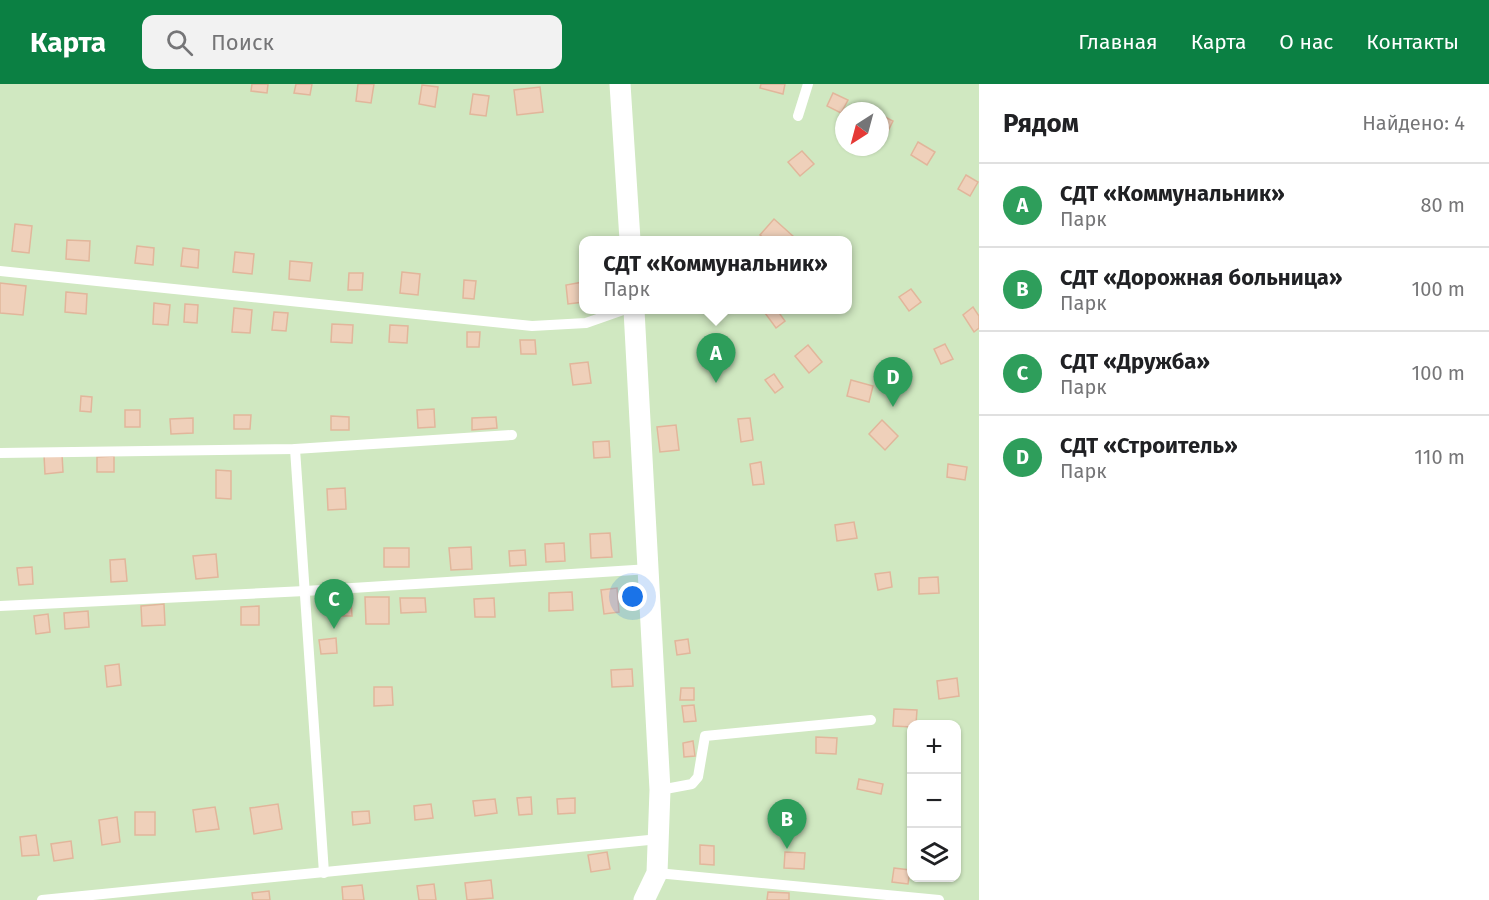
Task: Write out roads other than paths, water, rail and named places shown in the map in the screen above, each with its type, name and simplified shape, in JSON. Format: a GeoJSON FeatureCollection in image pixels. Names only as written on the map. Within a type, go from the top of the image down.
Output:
{"type":"FeatureCollection","features":[{"type":"Feature","properties":{"kind":"street"},"geometry":{"type":"LineString","coordinates":[[620,84],[630,236]]}},
{"type":"Feature","properties":{"kind":"street"},"geometry":{"type":"LineString","coordinates":[[634,314],[650,569],[660,790],[657,873],[644,900]]}},
{"type":"Feature","properties":{"kind":"lane"},"geometry":{"type":"LineString","coordinates":[[798,116],[808,84]]}},
{"type":"Feature","properties":{"kind":"lane"},"geometry":{"type":"LineString","coordinates":[[0,272],[532,326],[586,323],[610,314]]}},
{"type":"Feature","properties":{"kind":"lane"},"geometry":{"type":"LineString","coordinates":[[0,453],[296,449],[512,435]]}},
{"type":"Feature","properties":{"kind":"lane"},"geometry":{"type":"LineString","coordinates":[[296,449],[324,873]]}},
{"type":"Feature","properties":{"kind":"lane"},"geometry":{"type":"LineString","coordinates":[[0,606],[305,591],[650,569]]}},
{"type":"Feature","properties":{"kind":"lane"},"geometry":{"type":"LineString","coordinates":[[660,790],[692,784],[699,777],[705,736],[871,720]]}},
{"type":"Feature","properties":{"kind":"lane"},"geometry":{"type":"LineString","coordinates":[[42,900],[659,839]]}},
{"type":"Feature","properties":{"kind":"lane"},"geometry":{"type":"LineString","coordinates":[[657,873],[939,900]]}},
{"type":"Feature","properties":{"kind":"place","name":"СДТ «Коммунальник»"},"geometry":{"type":"Point","coordinates":[716,383]}},
{"type":"Feature","properties":{"kind":"place","name":"СДТ «Строитель»"},"geometry":{"type":"Point","coordinates":[893,407]}},
{"type":"Feature","properties":{"kind":"place","name":"СДТ «Дружба»"},"geometry":{"type":"Point","coordinates":[334,629]}},
{"type":"Feature","properties":{"kind":"place","name":"СДТ «Дорожная больница»"},"geometry":{"type":"Point","coordinates":[787,849]}}]}
